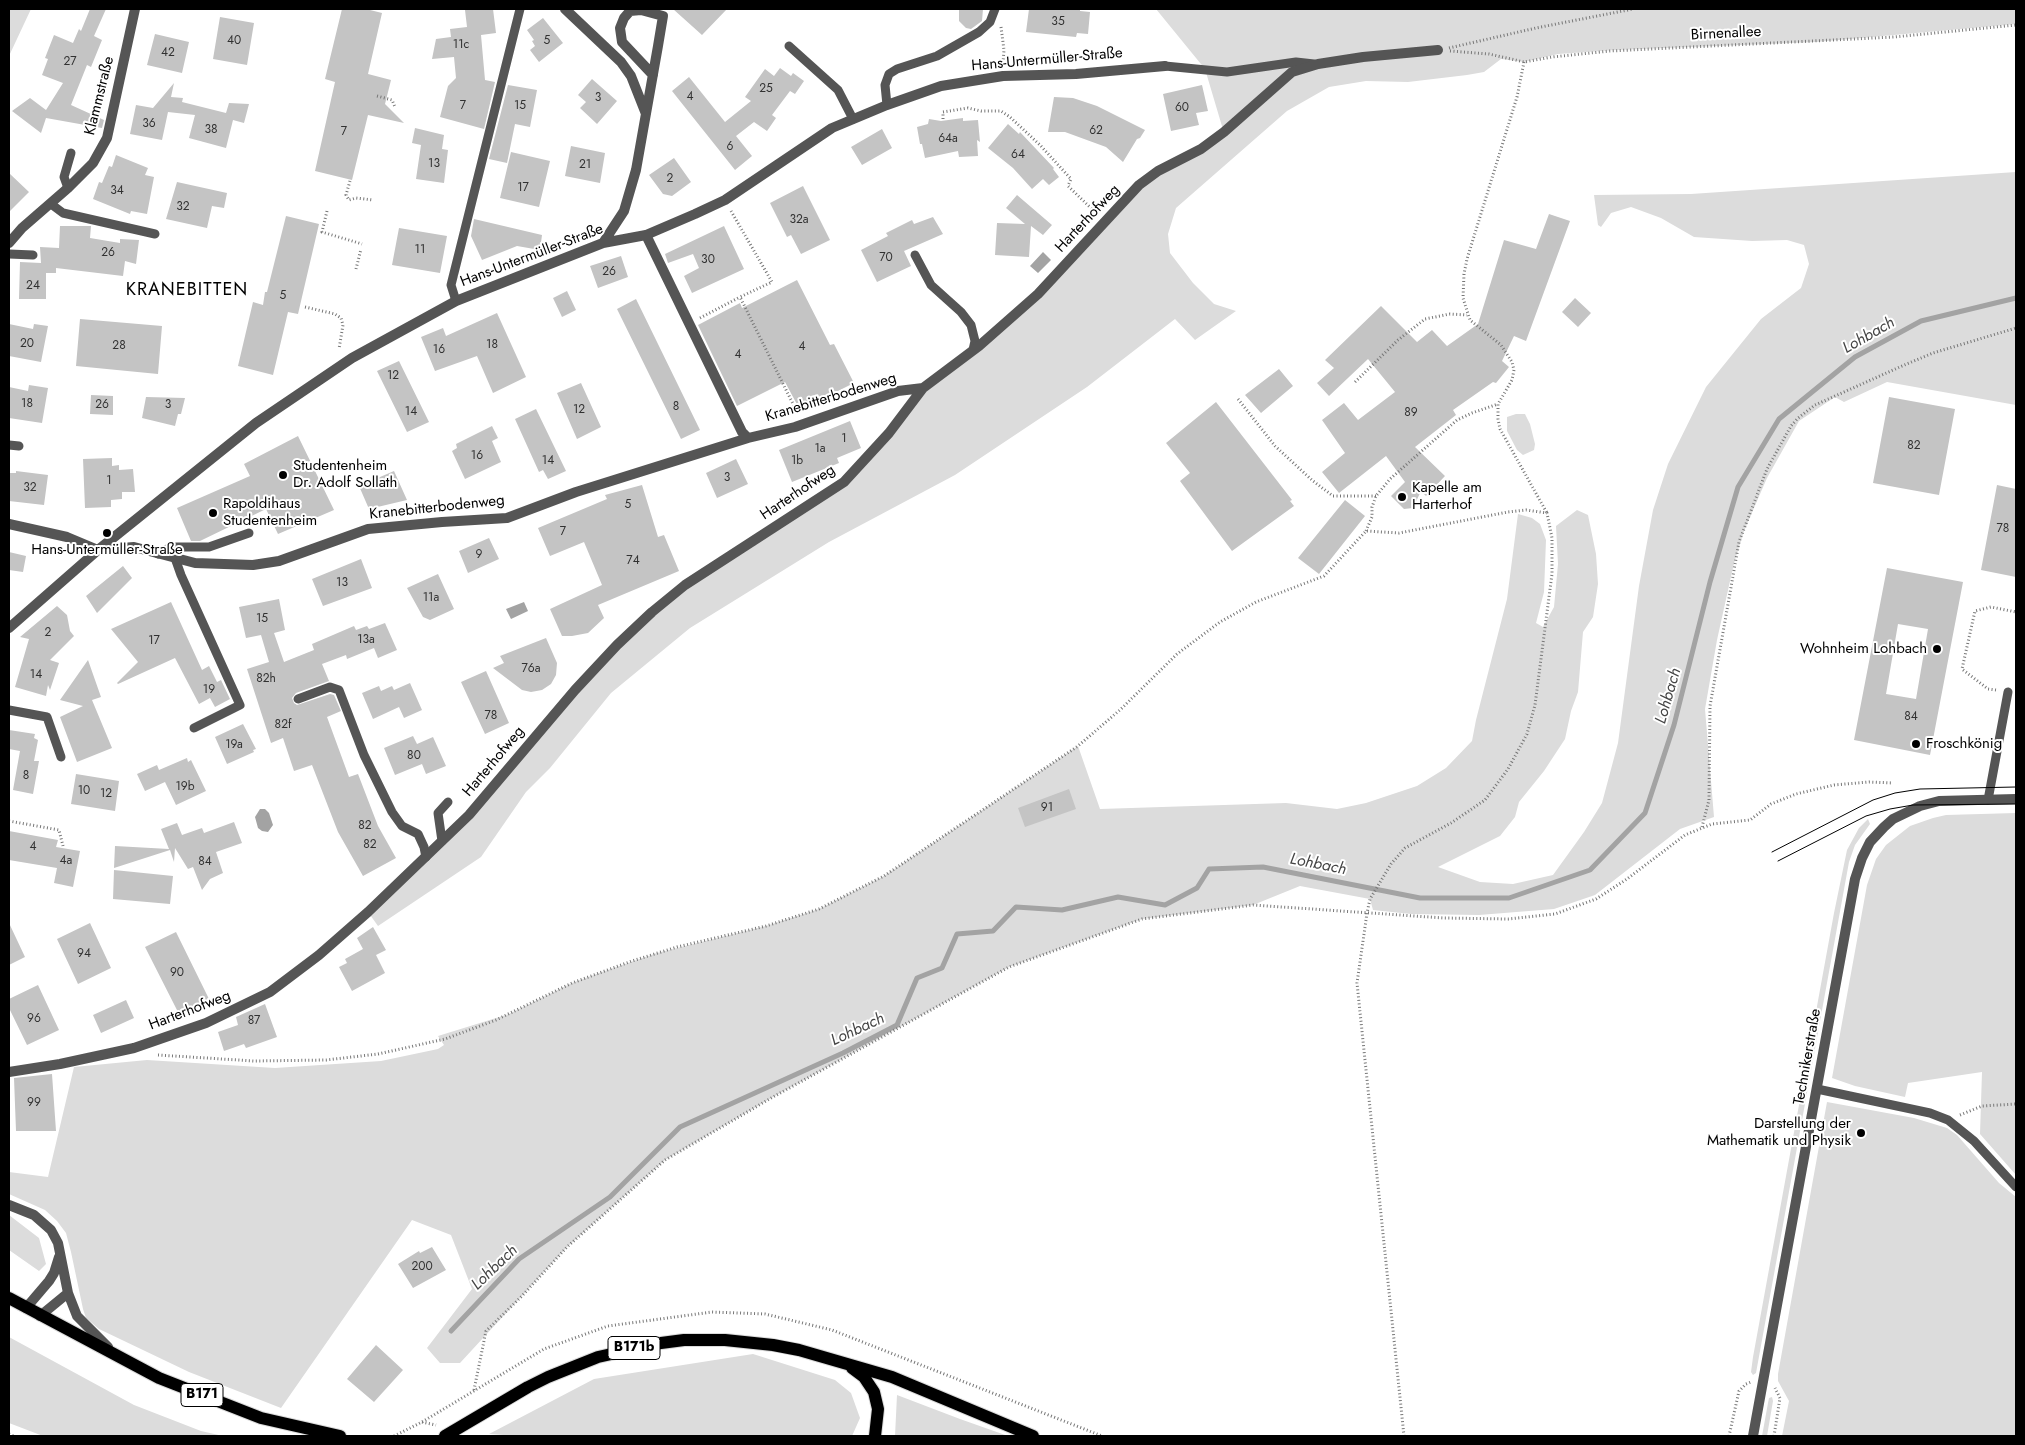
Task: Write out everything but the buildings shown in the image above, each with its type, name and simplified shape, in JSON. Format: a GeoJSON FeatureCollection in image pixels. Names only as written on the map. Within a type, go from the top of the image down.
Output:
{"type":"FeatureCollection","features":[{"type":"Feature","properties":{"kind":"main road","name":"B171"},"geometry":{"type":"LineString","coordinates":[[9,1298],[144,1371],[261,1418],[340,1436]]}},
{"type":"Feature","properties":{"kind":"main road","name":"B171b"},"geometry":{"type":"LineString","coordinates":[[445,1436],[548,1377],[598,1358],[641,1346],[684,1340],[750,1342],[799,1350],[892,1377],[1032,1436]]}},
{"type":"Feature","properties":{"kind":"main road","name":"B171b"},"geometry":{"type":"LineString","coordinates":[[841,1362],[864,1377],[870,1385],[878,1409],[875,1436]]}},
{"type":"Feature","properties":{"kind":"street","name":"Klammstraße"},"geometry":{"type":"LineString","coordinates":[[9,243],[22,228],[51,204],[93,163],[107,138],[135,9]]}},
{"type":"Feature","properties":{"kind":"street"},"geometry":{"type":"LineString","coordinates":[[565,9],[621,62],[631,76],[646,115]]}},
{"type":"Feature","properties":{"kind":"street"},"geometry":{"type":"LineString","coordinates":[[603,243],[624,211],[636,170],[646,115],[653,75],[664,12],[641,10],[630,12],[624,18],[620,28],[622,42],[653,75]]}},
{"type":"Feature","properties":{"kind":"street","name":"Harterhofweg"},"geometry":{"type":"LineString","coordinates":[[9,1072],[60,1064],[134,1048],[206,1024],[270,992],[319,955],[426,857],[468,815],[574,690],[652,612],[685,585],[844,482],[889,433],[923,388],[973,350],[1038,294],[1139,185],[1158,171],[1201,149],[1224,132],[1292,72],[1318,64],[1363,57],[1438,50]]}},
{"type":"Feature","properties":{"kind":"street","name":"Hans-Untermüller-Straße"},"geometry":{"type":"LineString","coordinates":[[9,628],[98,550],[256,423],[352,358],[456,302],[603,243],[646,235],[725,200],[832,128],[887,105],[942,86],[1003,76],[1076,74],[1165,66]]}},
{"type":"Feature","properties":{"kind":"street"},"geometry":{"type":"LineString","coordinates":[[646,235],[742,432],[748,438]]}},
{"type":"Feature","properties":{"kind":"street","name":"Kranebitterbodenweg"},"geometry":{"type":"LineString","coordinates":[[9,524],[67,537],[98,550],[134,547],[194,563],[253,565],[279,561],[368,529],[507,518],[576,492],[748,438],[794,427],[898,391],[923,388]]}},
{"type":"Feature","properties":{"kind":"street","name":"Technikerstraße"},"geometry":{"type":"LineString","coordinates":[[1752,1436],[1855,879],[1866,849],[1878,832],[1893,819],[1920,806],[1939,801],[2016,799]]}},
{"type":"Feature","properties":{"kind":"street"},"geometry":{"type":"LineString","coordinates":[[9,1205],[34,1215],[55,1237],[68,1293],[76,1316],[105,1344],[144,1371]]}},
{"type":"Feature","properties":{"kind":"street"},"geometry":{"type":"LineString","coordinates":[[26,1308],[54,1273],[60,1254]]}},
{"type":"Feature","properties":{"kind":"street"},"geometry":{"type":"LineString","coordinates":[[40,1316],[68,1293]]}},
{"type":"Feature","properties":{"kind":"lane"},"geometry":{"type":"LineString","coordinates":[[456,302],[451,286],[520,9]]}},
{"type":"Feature","properties":{"kind":"lane"},"geometry":{"type":"LineString","coordinates":[[887,105],[885,86],[889,74],[897,69],[937,56],[985,27],[995,12]]}},
{"type":"Feature","properties":{"kind":"lane"},"geometry":{"type":"LineString","coordinates":[[789,46],[838,90],[853,118]]}},
{"type":"Feature","properties":{"kind":"lane"},"geometry":{"type":"LineString","coordinates":[[1165,66],[1227,72],[1296,62],[1318,64]]}},
{"type":"Feature","properties":{"kind":"lane"},"geometry":{"type":"LineString","coordinates":[[68,188],[64,177],[71,154]]}},
{"type":"Feature","properties":{"kind":"lane"},"geometry":{"type":"LineString","coordinates":[[51,204],[63,213],[155,234]]}},
{"type":"Feature","properties":{"kind":"lane"},"geometry":{"type":"LineString","coordinates":[[9,254],[33,255]]}},
{"type":"Feature","properties":{"kind":"lane"},"geometry":{"type":"LineString","coordinates":[[915,256],[931,285],[961,312],[971,325],[975,341],[973,350]]}},
{"type":"Feature","properties":{"kind":"lane"},"geometry":{"type":"LineString","coordinates":[[9,445],[19,446]]}},
{"type":"Feature","properties":{"kind":"lane"},"geometry":{"type":"LineString","coordinates":[[158,554],[171,547],[209,546],[249,533]]}},
{"type":"Feature","properties":{"kind":"lane"},"geometry":{"type":"LineString","coordinates":[[175,558],[240,705],[194,728]]}},
{"type":"Feature","properties":{"kind":"lane"},"geometry":{"type":"LineString","coordinates":[[298,699],[330,687],[339,690],[364,755],[392,812],[402,826],[418,834],[426,857]]}},
{"type":"Feature","properties":{"kind":"lane"},"geometry":{"type":"LineString","coordinates":[[1988,800],[2008,692]]}},
{"type":"Feature","properties":{"kind":"lane"},"geometry":{"type":"LineString","coordinates":[[9,710],[47,717],[61,757]]}},
{"type":"Feature","properties":{"kind":"lane"},"geometry":{"type":"LineString","coordinates":[[442,841],[438,813],[448,802]]}},
{"type":"Feature","properties":{"kind":"lane"},"geometry":{"type":"LineString","coordinates":[[1817,1089],[1930,1113],[1948,1120],[1974,1141],[2016,1188]]}},
{"type":"Feature","properties":{"kind":"path"},"geometry":{"type":"LineString","coordinates":[[1438,50],[1633,9]]}},
{"type":"Feature","properties":{"kind":"path"},"geometry":{"type":"LineString","coordinates":[[995,12],[1000,20],[1004,50],[1003,76]]}},
{"type":"Feature","properties":{"kind":"path","name":"Birnenallee"},"geometry":{"type":"LineString","coordinates":[[1438,50],[1489,54],[1524,62],[1552,56],[1610,51],[1894,37],[2016,25]]}},
{"type":"Feature","properties":{"kind":"path"},"geometry":{"type":"LineString","coordinates":[[1404,1436],[1356,982],[1366,913],[1373,895],[1391,864],[1405,848],[1451,823],[1485,800],[1508,769],[1527,734],[1535,705],[1552,574],[1552,538],[1547,513],[1500,428],[1498,404],[1512,380],[1514,370],[1512,362],[1501,345],[1467,315],[1463,298],[1467,259],[1517,97],[1524,62]]}},
{"type":"Feature","properties":{"kind":"path"},"geometry":{"type":"LineString","coordinates":[[377,96],[392,100],[395,107]]}},
{"type":"Feature","properties":{"kind":"path"},"geometry":{"type":"LineString","coordinates":[[944,119],[943,112],[968,108],[982,111],[1001,111],[1040,145],[1070,179],[1068,186],[1106,222]]}},
{"type":"Feature","properties":{"kind":"path"},"geometry":{"type":"LineString","coordinates":[[350,181],[346,195],[349,200],[356,198],[373,200]]}},
{"type":"Feature","properties":{"kind":"path"},"geometry":{"type":"LineString","coordinates":[[689,324],[772,282],[725,200]]}},
{"type":"Feature","properties":{"kind":"path"},"geometry":{"type":"LineString","coordinates":[[327,211],[322,232],[362,244]]}},
{"type":"Feature","properties":{"kind":"path"},"geometry":{"type":"LineString","coordinates":[[356,269],[360,249]]}},
{"type":"Feature","properties":{"kind":"path"},"geometry":{"type":"LineString","coordinates":[[740,297],[800,418]]}},
{"type":"Feature","properties":{"kind":"path"},"geometry":{"type":"LineString","coordinates":[[305,307],[335,314],[341,318],[343,325],[339,349]]}},
{"type":"Feature","properties":{"kind":"path"},"geometry":{"type":"LineString","coordinates":[[1354,382],[1398,340],[1425,319],[1450,314],[1467,315]]}},
{"type":"Feature","properties":{"kind":"path"},"geometry":{"type":"LineString","coordinates":[[1702,828],[1709,800],[1710,706],[1739,542],[1760,485],[1791,426],[1798,418],[1815,406],[1902,366],[1933,353],[2016,328]]}},
{"type":"Feature","properties":{"kind":"path"},"geometry":{"type":"LineString","coordinates":[[1238,399],[1275,446],[1313,481],[1333,496],[1376,496]]}},
{"type":"Feature","properties":{"kind":"path"},"geometry":{"type":"LineString","coordinates":[[134,1048],[146,1054],[254,1061],[326,1060],[378,1054],[445,1039],[496,1020],[572,983],[632,961],[677,947],[766,926],[819,909],[884,876],[1078,746],[1121,709],[1177,654],[1220,622],[1256,602],[1324,576],[1366,531],[1372,517],[1372,507],[1376,496],[1390,479],[1457,420],[1498,404]]}},
{"type":"Feature","properties":{"kind":"path"},"geometry":{"type":"LineString","coordinates":[[1366,531],[1399,533],[1508,512],[1526,510],[1547,513]]}},
{"type":"Feature","properties":{"kind":"path"},"geometry":{"type":"LineString","coordinates":[[2008,692],[1988,688],[1962,669],[1975,612],[1991,607],[2016,612]]}},
{"type":"Feature","properties":{"kind":"path"},"geometry":{"type":"LineString","coordinates":[[474,1390],[486,1331],[522,1296],[567,1247],[666,1160],[772,1098],[1009,967],[1142,919],[1253,905],[1444,918],[1499,919],[1555,914],[1596,899],[1627,879],[1685,835],[1712,824],[1750,820],[1771,804],[1796,794],[1834,785],[1869,782],[1893,783]]}},
{"type":"Feature","properties":{"kind":"path"},"geometry":{"type":"LineString","coordinates":[[9,821],[59,830],[63,846]]}},
{"type":"Feature","properties":{"kind":"path"},"geometry":{"type":"LineString","coordinates":[[1948,1120],[1982,1106],[2016,1104]]}},
{"type":"Feature","properties":{"kind":"path"},"geometry":{"type":"LineString","coordinates":[[394,1436],[544,1349],[608,1326],[712,1312],[765,1314],[832,1330],[1102,1436]]}},
{"type":"Feature","properties":{"kind":"path"},"geometry":{"type":"LineString","coordinates":[[1729,1436],[1739,1391],[1746,1384],[1756,1381],[1763,1381],[1776,1388],[1780,1398],[1774,1436]]}},
{"type":"Feature","properties":{"kind":"path"},"geometry":{"type":"LineString","coordinates":[[9,1434],[14,1436]]}},
{"type":"Feature","properties":{"kind":"shaded area"},"geometry":{"type":"Polygon","coordinates":[[[9,9],[31,9],[9,56],[9,9]]]}},
{"type":"Feature","properties":{"kind":"shaded area"},"geometry":{"type":"Polygon","coordinates":[[[1156,9],[2016,9],[2016,24],[1816,42],[1558,54],[1524,62],[1501,59],[1484,72],[1467,75],[1408,82],[1366,81],[1329,87],[1287,111],[1176,208],[1168,234],[1170,253],[1193,283],[1214,304],[1236,311],[1195,340],[1175,319],[1087,387],[955,475],[829,542],[690,628],[611,693],[550,768],[526,792],[481,857],[378,926],[368,912],[426,857],[652,612],[844,482],[923,388],[1038,294],[1139,185],[1224,133],[1205,69],[1156,9]]]}},
{"type":"Feature","properties":{"kind":"shaded area"},"geometry":{"type":"Polygon","coordinates":[[[2016,172],[2016,405],[1887,382],[1844,402],[1835,397],[1799,421],[1767,478],[1744,531],[1734,563],[1717,640],[1705,709],[1714,817],[1680,829],[1595,895],[1554,909],[1479,915],[1411,914],[1373,910],[1370,899],[1300,886],[1253,905],[1142,919],[1009,967],[773,1097],[665,1160],[567,1247],[460,1363],[440,1363],[427,1348],[472,1289],[451,1235],[412,1220],[281,1408],[189,1372],[99,1329],[86,1318],[66,1233],[45,1210],[9,1194],[9,1172],[48,1177],[74,1067],[147,1060],[275,1068],[381,1061],[438,1049],[444,1045],[438,1036],[509,1014],[572,983],[657,953],[766,926],[819,909],[884,876],[1078,746],[1100,809],[1286,803],[1337,809],[1366,803],[1417,786],[1446,768],[1472,741],[1507,599],[1518,514],[1532,518],[1540,524],[1546,540],[1544,592],[1536,623],[1543,627],[1554,607],[1558,564],[1556,526],[1577,510],[1588,515],[1596,554],[1598,584],[1593,617],[1583,632],[1578,692],[1571,711],[1565,739],[1544,771],[1519,802],[1515,817],[1500,836],[1438,867],[1480,882],[1513,884],[1553,875],[1602,803],[1618,743],[1639,586],[1653,510],[1668,464],[1706,387],[1761,319],[1801,288],[1809,264],[1804,245],[1787,240],[1752,241],[1694,237],[1661,218],[1631,207],[1611,213],[1601,227],[1598,225],[1594,195],[1691,194],[2016,172]]]}},
{"type":"Feature","properties":{"kind":"shaded area"},"geometry":{"type":"Polygon","coordinates":[[[1043,252],[1051,260],[1038,273],[1030,266],[1043,252]]]}},
{"type":"Feature","properties":{"kind":"shaded area"},"geometry":{"type":"Polygon","coordinates":[[[1525,414],[1530,424],[1535,444],[1534,450],[1523,455],[1517,450],[1507,431],[1507,417],[1525,414]]]}},
{"type":"Feature","properties":{"kind":"shaded area"},"geometry":{"type":"Polygon","coordinates":[[[524,602],[528,611],[511,619],[506,609],[524,602]]]}},
{"type":"Feature","properties":{"kind":"shaded area"},"geometry":{"type":"Polygon","coordinates":[[[260,809],[265,809],[269,813],[273,825],[268,832],[258,828],[255,817],[260,809]]]}},
{"type":"Feature","properties":{"kind":"shaded area"},"geometry":{"type":"Polygon","coordinates":[[[2016,813],[2016,1175],[1980,1134],[1982,1072],[1908,1083],[1905,1097],[1855,1086],[1832,1078],[1867,885],[1876,859],[1886,845],[1910,826],[1933,818],[1946,815],[2016,813]]]}},
{"type":"Feature","properties":{"kind":"shaded area"},"geometry":{"type":"Polygon","coordinates":[[[1868,819],[1870,824],[1855,845],[1849,862],[1756,1373],[1753,1375],[1751,1372],[1753,1357],[1847,850],[1859,828],[1868,819]]]}},
{"type":"Feature","properties":{"kind":"shaded area"},"geometry":{"type":"Polygon","coordinates":[[[1827,1102],[1914,1118],[1947,1128],[1957,1135],[1999,1183],[2016,1197],[2016,1436],[1782,1436],[1789,1401],[1778,1381],[1778,1374],[1827,1102]]]}},
{"type":"Feature","properties":{"kind":"shaded area"},"geometry":{"type":"Polygon","coordinates":[[[9,1215],[39,1238],[46,1264],[39,1271],[9,1250],[9,1215]]]}},
{"type":"Feature","properties":{"kind":"shaded area"},"geometry":{"type":"Polygon","coordinates":[[[9,1337],[134,1405],[201,1431],[223,1436],[43,1436],[9,1423],[9,1337]]]}},
{"type":"Feature","properties":{"kind":"shaded area"},"geometry":{"type":"Polygon","coordinates":[[[753,1354],[835,1380],[851,1393],[860,1418],[852,1436],[518,1436],[489,1434],[594,1379],[753,1354]]]}},
{"type":"Feature","properties":{"kind":"shaded area"},"geometry":{"type":"Polygon","coordinates":[[[897,1395],[960,1419],[1008,1436],[895,1436],[897,1395]]]}},
{"type":"Feature","properties":{"kind":"shaded area"},"geometry":{"type":"Polygon","coordinates":[[[1772,1397],[1773,1401],[1767,1436],[1762,1436],[1769,1398],[1772,1397]]]}},
{"type":"Feature","properties":{"kind":"waterway","name":"Lohbach"},"geometry":{"type":"LineString","coordinates":[[451,1331],[519,1259],[610,1197],[680,1127],[843,1053],[897,1025],[917,978],[942,968],[957,934],[993,931],[1016,907],[1062,910],[1118,897],[1165,905],[1197,888],[1209,869],[1263,867],[1420,898],[1509,898],[1590,870],[1645,813],[1674,725],[1710,582],[1738,487],[1779,419],[1855,357],[1921,321],[2016,298]]}},
{"type":"Feature","properties":{"kind":"tram line"},"geometry":{"type":"LineString","coordinates":[[1772,852],[1873,800],[1895,793],[1920,789],[2016,787]]}},
{"type":"Feature","properties":{"kind":"tram line"},"geometry":{"type":"LineString","coordinates":[[1778,861],[1866,816],[1890,809],[1913,805],[2016,804]]}},
{"type":"Feature","properties":{"kind":"place","name":"Studentenheim Dr. Adolf Sollath"},"geometry":{"type":"Point","coordinates":[283,475]}},
{"type":"Feature","properties":{"kind":"place","name":"Kapelle am Harterhof"},"geometry":{"type":"Point","coordinates":[1402,497]}},
{"type":"Feature","properties":{"kind":"place","name":"Rapoldihaus Studentenheim"},"geometry":{"type":"Point","coordinates":[213,513]}},
{"type":"Feature","properties":{"kind":"place","name":"Hans-Untermüller-Straße"},"geometry":{"type":"Point","coordinates":[107,533]}},
{"type":"Feature","properties":{"kind":"place","name":"Wohnheim Lohbach"},"geometry":{"type":"Point","coordinates":[1937,649]}},
{"type":"Feature","properties":{"kind":"place","name":"Froschkönig"},"geometry":{"type":"Point","coordinates":[1916,744]}},
{"type":"Feature","properties":{"kind":"place","name":"Darstellung der Mathematik und Physik"},"geometry":{"type":"Point","coordinates":[1861,1133]}},
{"type":"Feature","properties":{"kind":"district","name":"KRANEBITTEN"},"geometry":{"type":"Point","coordinates":[187,291]}}]}
